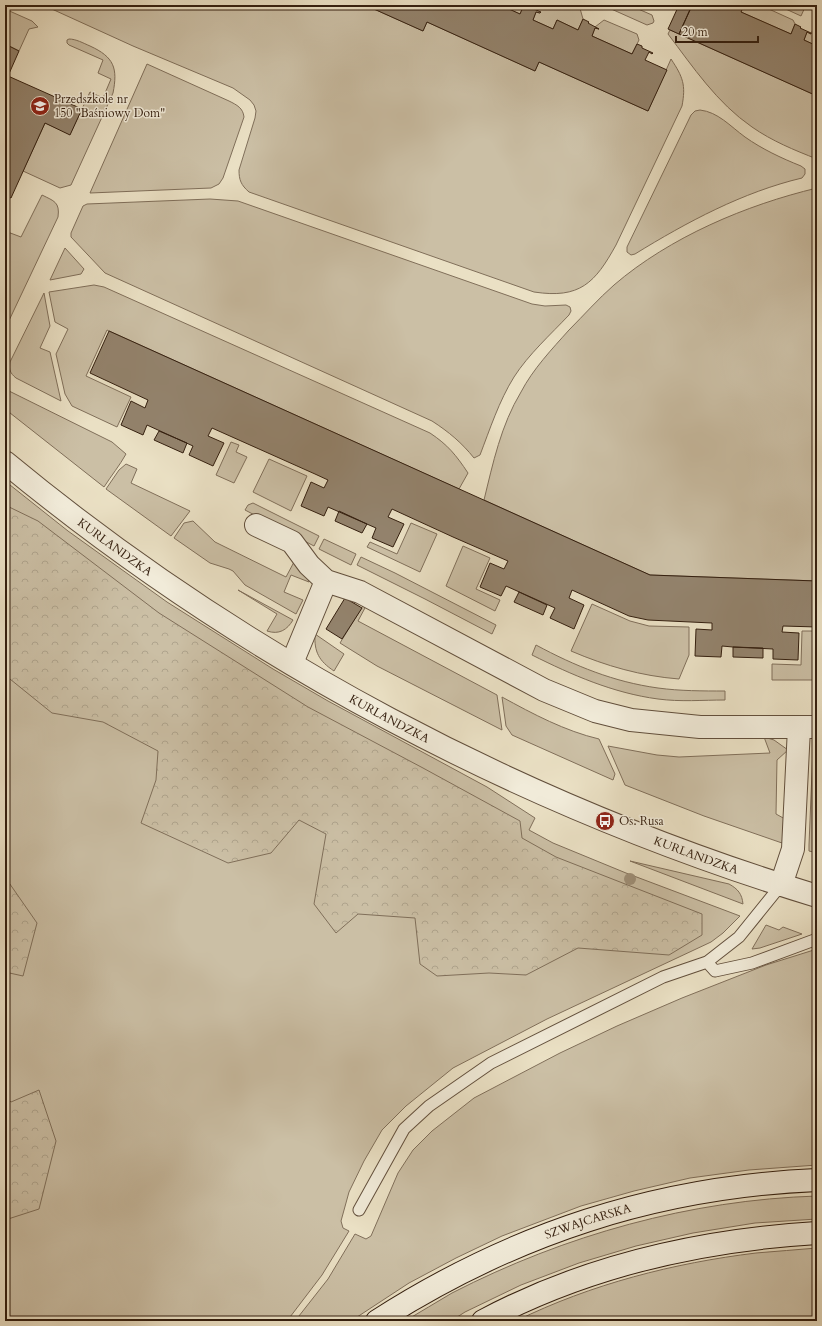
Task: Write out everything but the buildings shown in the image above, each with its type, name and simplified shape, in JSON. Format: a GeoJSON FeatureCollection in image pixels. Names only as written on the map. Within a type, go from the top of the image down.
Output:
{"type":"FeatureCollection","features":[{"type":"Feature","properties":{"kind":"street","name":"KURLANDZKA"},"geometry":{"type":"LineString","coordinates":[[5,462],[83,524],[178,591],[292,663],[400,724],[515,781],[604,821],[713,862],[817,896]]}},
{"type":"Feature","properties":{"kind":"street"},"geometry":{"type":"LineString","coordinates":[[256,525],[292,542],[309,565],[326,581],[360,592],[544,690],[595,711],[631,720],[700,727],[808,728],[793,849],[781,885]]}},
{"type":"Feature","properties":{"kind":"street"},"geometry":{"type":"LineString","coordinates":[[292,663],[326,581]]}},
{"type":"Feature","properties":{"kind":"street","name":"SZWAJCARSKA"},"geometry":{"type":"LineString","coordinates":[[377,1321],[472,1266],[529,1241],[602,1215],[664,1199],[724,1188],[817,1180]]}},
{"type":"Feature","properties":{"kind":"street"},"geometry":{"type":"LineString","coordinates":[[483,1321],[555,1288],[618,1266],[671,1252],[741,1240],[817,1234]]}},
{"type":"Feature","properties":{"kind":"lane"},"geometry":{"type":"LineString","coordinates":[[359,1210],[404,1130],[429,1106],[491,1063],[663,977],[707,962],[738,937],[781,885]]}},
{"type":"Feature","properties":{"kind":"lane"},"geometry":{"type":"LineString","coordinates":[[707,962],[715,971],[722,970],[752,963],[817,939]]}},
{"type":"Feature","properties":{"kind":"green space"},"geometry":{"type":"Polygon","coordinates":[[[43,5],[365,5],[423,31],[427,22],[535,71],[539,62],[648,111],[671,59],[681,76],[684,92],[682,106],[616,245],[601,269],[593,278],[575,290],[550,294],[534,292],[249,192],[241,182],[239,170],[255,118],[256,111],[250,100],[233,88],[133,46],[43,5]]]}},
{"type":"Feature","properties":{"kind":"green space"},"geometry":{"type":"Polygon","coordinates":[[[500,5],[524,5],[520,14],[500,5]]]}},
{"type":"Feature","properties":{"kind":"green space"},"geometry":{"type":"Polygon","coordinates":[[[538,5],[579,5],[583,19],[578,30],[557,20],[553,29],[533,20],[536,12],[540,13],[536,10],[538,5]]]}},
{"type":"Feature","properties":{"kind":"green space"},"geometry":{"type":"Polygon","coordinates":[[[606,5],[629,5],[652,15],[654,21],[653,23],[647,25],[609,8],[606,5]]]}},
{"type":"Feature","properties":{"kind":"green space"},"geometry":{"type":"Polygon","coordinates":[[[744,5],[760,5],[793,20],[795,24],[791,34],[741,12],[744,5]]]}},
{"type":"Feature","properties":{"kind":"green space"},"geometry":{"type":"Polygon","coordinates":[[[777,5],[806,5],[801,16],[777,5]]]}},
{"type":"Feature","properties":{"kind":"green space"},"geometry":{"type":"Polygon","coordinates":[[[5,9],[32,21],[38,27],[29,29],[19,51],[5,44],[5,9]]]}},
{"type":"Feature","properties":{"kind":"green space"},"geometry":{"type":"Polygon","coordinates":[[[604,20],[637,34],[639,40],[632,54],[592,36],[595,28],[599,29],[595,27],[604,20]]]}},
{"type":"Feature","properties":{"kind":"green space"},"geometry":{"type":"Polygon","coordinates":[[[813,29],[817,31],[817,46],[804,40],[807,32],[811,34],[813,29]]]}},
{"type":"Feature","properties":{"kind":"green space"},"geometry":{"type":"Polygon","coordinates":[[[670,30],[817,96],[817,159],[775,141],[739,117],[717,96],[696,72],[668,34],[670,30]]]}},
{"type":"Feature","properties":{"kind":"green space"},"geometry":{"type":"Polygon","coordinates":[[[69,39],[82,42],[104,54],[112,64],[115,77],[113,93],[71,185],[60,188],[23,171],[45,123],[70,134],[90,92],[103,98],[111,79],[98,73],[103,60],[69,45],[67,40],[69,39]]]}},
{"type":"Feature","properties":{"kind":"green space"},"geometry":{"type":"Polygon","coordinates":[[[147,64],[229,101],[241,109],[244,117],[223,178],[219,184],[211,188],[90,193],[147,64]]]}},
{"type":"Feature","properties":{"kind":"green space"},"geometry":{"type":"Polygon","coordinates":[[[700,110],[713,114],[758,145],[801,166],[805,169],[805,174],[802,178],[758,191],[716,209],[631,255],[627,252],[627,247],[691,115],[695,111],[700,110]]]}},
{"type":"Feature","properties":{"kind":"green space"},"geometry":{"type":"Polygon","coordinates":[[[817,188],[817,581],[650,575],[484,500],[494,458],[503,431],[514,405],[526,384],[537,367],[556,344],[608,290],[659,252],[710,225],[763,204],[817,188]]]}},
{"type":"Feature","properties":{"kind":"green space"},"geometry":{"type":"Polygon","coordinates":[[[42,195],[57,205],[58,217],[5,329],[5,231],[21,237],[42,195]]]}},
{"type":"Feature","properties":{"kind":"green space"},"geometry":{"type":"Polygon","coordinates":[[[210,199],[238,201],[532,304],[545,306],[566,305],[570,307],[571,311],[569,315],[533,353],[514,377],[499,405],[480,455],[474,458],[455,438],[432,421],[105,273],[71,237],[71,233],[83,206],[87,204],[210,199]]]}},
{"type":"Feature","properties":{"kind":"green space"},"geometry":{"type":"Polygon","coordinates":[[[65,248],[84,269],[81,274],[50,280],[65,248]]]}},
{"type":"Feature","properties":{"kind":"green space"},"geometry":{"type":"Polygon","coordinates":[[[94,285],[104,287],[430,433],[451,451],[468,473],[459,489],[107,330],[86,376],[131,397],[117,427],[72,406],[65,394],[56,354],[68,329],[55,322],[49,292],[94,285]]]}},
{"type":"Feature","properties":{"kind":"green space"},"geometry":{"type":"Polygon","coordinates":[[[44,293],[50,326],[40,348],[50,352],[61,401],[16,378],[11,373],[10,369],[10,362],[44,293]]]}},
{"type":"Feature","properties":{"kind":"green space"},"geometry":{"type":"Polygon","coordinates":[[[5,389],[112,442],[126,454],[104,487],[5,409],[5,389]]]}},
{"type":"Feature","properties":{"kind":"green space"},"geometry":{"type":"Polygon","coordinates":[[[231,442],[239,445],[236,452],[247,457],[234,483],[216,475],[231,442]]]}},
{"type":"Feature","properties":{"kind":"green space"},"geometry":{"type":"Polygon","coordinates":[[[269,459],[307,476],[291,511],[253,492],[269,459]]]}},
{"type":"Feature","properties":{"kind":"green space"},"geometry":{"type":"Polygon","coordinates":[[[126,464],[137,469],[131,483],[190,511],[171,536],[106,489],[119,470],[126,464]]]}},
{"type":"Feature","properties":{"kind":"green space"},"geometry":{"type":"Polygon","coordinates":[[[5,481],[68,531],[167,602],[273,669],[328,701],[487,787],[535,818],[529,830],[553,843],[626,873],[740,916],[723,933],[711,942],[547,1019],[453,1068],[406,1106],[382,1130],[364,1161],[349,1192],[341,1221],[343,1228],[349,1231],[322,1275],[287,1321],[5,1321],[5,481]]]}},
{"type":"Feature","properties":{"kind":"green space"},"geometry":{"type":"Polygon","coordinates":[[[253,503],[319,536],[314,546],[245,510],[248,505],[253,503]]]}},
{"type":"Feature","properties":{"kind":"green space"},"geometry":{"type":"Polygon","coordinates":[[[5,505],[38,521],[159,613],[308,707],[520,821],[522,838],[556,857],[702,914],[702,935],[669,955],[578,948],[526,975],[489,973],[437,976],[420,964],[415,918],[358,914],[336,933],[314,904],[326,834],[299,820],[271,853],[228,863],[141,823],[156,780],[158,751],[103,722],[52,713],[5,675],[5,505]]]}},
{"type":"Feature","properties":{"kind":"green space"},"geometry":{"type":"Polygon","coordinates":[[[193,521],[215,542],[286,577],[294,562],[308,576],[309,582],[291,575],[284,592],[303,600],[296,614],[245,585],[233,571],[210,563],[174,538],[184,523],[193,521]]]}},
{"type":"Feature","properties":{"kind":"green space"},"geometry":{"type":"Polygon","coordinates":[[[411,523],[437,534],[420,572],[367,547],[370,542],[397,554],[411,523]]]}},
{"type":"Feature","properties":{"kind":"green space"},"geometry":{"type":"Polygon","coordinates":[[[324,539],[356,554],[351,565],[319,549],[324,539]]]}},
{"type":"Feature","properties":{"kind":"green space"},"geometry":{"type":"Polygon","coordinates":[[[463,546],[490,558],[476,589],[500,600],[495,611],[446,586],[463,546]]]}},
{"type":"Feature","properties":{"kind":"green space"},"geometry":{"type":"Polygon","coordinates":[[[361,557],[496,625],[492,634],[357,565],[361,557]]]}},
{"type":"Feature","properties":{"kind":"green space"},"geometry":{"type":"Polygon","coordinates":[[[238,590],[293,620],[282,631],[267,631],[277,614],[238,590]]]}},
{"type":"Feature","properties":{"kind":"green space"},"geometry":{"type":"Polygon","coordinates":[[[364,604],[366,606],[358,621],[497,695],[502,730],[377,666],[340,643],[364,604]]]}},
{"type":"Feature","properties":{"kind":"green space"},"geometry":{"type":"Polygon","coordinates":[[[592,604],[630,621],[649,626],[689,627],[689,655],[679,679],[665,678],[624,670],[571,651],[592,604]]]}},
{"type":"Feature","properties":{"kind":"green space"},"geometry":{"type":"Polygon","coordinates":[[[802,631],[814,631],[814,680],[772,680],[772,664],[801,665],[802,631]]]}},
{"type":"Feature","properties":{"kind":"green space"},"geometry":{"type":"Polygon","coordinates":[[[315,634],[344,654],[334,671],[318,656],[315,646],[315,634]]]}},
{"type":"Feature","properties":{"kind":"green space"},"geometry":{"type":"Polygon","coordinates":[[[536,645],[565,660],[626,682],[658,688],[725,691],[725,700],[666,700],[641,696],[609,688],[532,655],[536,645]]]}},
{"type":"Feature","properties":{"kind":"green space"},"geometry":{"type":"Polygon","coordinates":[[[502,697],[537,716],[562,727],[599,739],[615,774],[613,780],[512,735],[506,726],[502,697]]]}},
{"type":"Feature","properties":{"kind":"green space"},"geometry":{"type":"Polygon","coordinates":[[[764,737],[774,740],[788,750],[777,760],[776,814],[785,819],[784,838],[782,843],[704,816],[625,785],[608,746],[657,755],[679,757],[770,753],[764,737]]]}},
{"type":"Feature","properties":{"kind":"green space"},"geometry":{"type":"Polygon","coordinates":[[[817,740],[817,853],[809,851],[809,845],[813,747],[817,740]]]}},
{"type":"Feature","properties":{"kind":"green space"},"geometry":{"type":"Polygon","coordinates":[[[630,861],[729,884],[739,892],[742,897],[743,904],[630,861]]]}},
{"type":"Feature","properties":{"kind":"green space"},"geometry":{"type":"Polygon","coordinates":[[[5,877],[37,923],[23,976],[5,972],[5,877]]]}},
{"type":"Feature","properties":{"kind":"green space"},"geometry":{"type":"Polygon","coordinates":[[[766,925],[779,930],[783,927],[802,934],[760,948],[752,949],[766,925]]]}},
{"type":"Feature","properties":{"kind":"green space"},"geometry":{"type":"Polygon","coordinates":[[[817,949],[817,1165],[749,1170],[690,1178],[634,1191],[581,1206],[502,1236],[456,1258],[409,1283],[351,1321],[295,1321],[328,1279],[355,1234],[366,1239],[371,1236],[398,1173],[413,1150],[432,1131],[474,1098],[560,1053],[617,1026],[682,998],[766,965],[817,949]]]}},
{"type":"Feature","properties":{"kind":"green space"},"geometry":{"type":"Polygon","coordinates":[[[39,1090],[56,1141],[39,1209],[5,1220],[5,1097],[11,1102],[39,1090]]]}},
{"type":"Feature","properties":{"kind":"green space"},"geometry":{"type":"Polygon","coordinates":[[[817,1196],[817,1219],[755,1223],[693,1233],[636,1246],[579,1263],[521,1285],[465,1312],[451,1321],[405,1321],[452,1293],[495,1272],[539,1254],[629,1224],[675,1213],[722,1205],[769,1199],[817,1196]]]}},
{"type":"Feature","properties":{"kind":"green space"},"geometry":{"type":"Polygon","coordinates":[[[817,1248],[817,1321],[516,1321],[574,1296],[633,1277],[664,1269],[725,1257],[817,1248]]]}},
{"type":"Feature","properties":{"kind":"place","name":"Przedszkole nr 150 \"Baśniowy Dom\""},"geometry":{"type":"Point","coordinates":[40,106]}},
{"type":"Feature","properties":{"kind":"place","name":"Os. Rusa"},"geometry":{"type":"Point","coordinates":[605,821]}}]}
